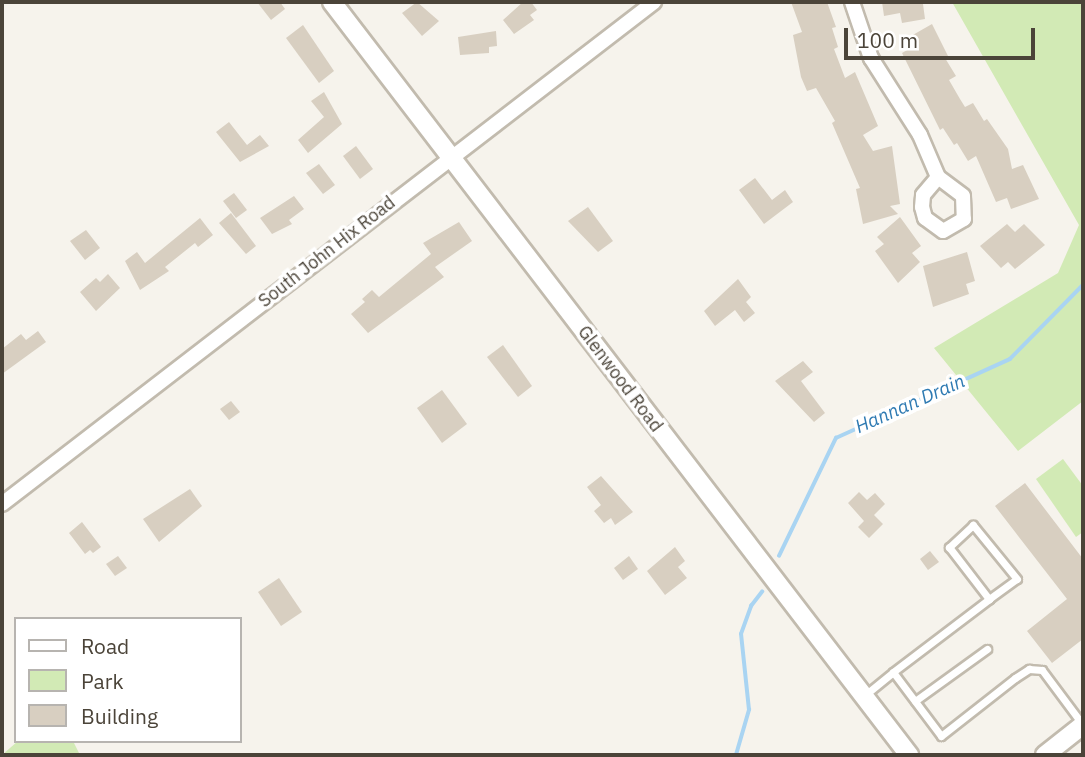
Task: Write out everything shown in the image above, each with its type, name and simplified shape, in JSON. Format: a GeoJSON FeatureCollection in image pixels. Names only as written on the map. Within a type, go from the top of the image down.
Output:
{"type":"FeatureCollection","features":[{"type":"Feature","properties":{"kind":"street","name":"Glenwood Road"},"geometry":{"type":"LineString","coordinates":[[332,2],[909,755]]}},
{"type":"Feature","properties":{"kind":"street","name":"South John Hix Road"},"geometry":{"type":"LineString","coordinates":[[2,504],[450,156],[654,2]]}},
{"type":"Feature","properties":{"kind":"street"},"geometry":{"type":"LineString","coordinates":[[852,2],[871,58],[920,135],[938,177]]}},
{"type":"Feature","properties":{"kind":"street"},"geometry":{"type":"LineString","coordinates":[[1045,755],[1083,725]]}},
{"type":"Feature","properties":{"kind":"lane"},"geometry":{"type":"LineString","coordinates":[[863,696],[1017,579],[973,525],[949,547],[989,600]]}},
{"type":"Feature","properties":{"kind":"lane"},"geometry":{"type":"LineString","coordinates":[[915,701],[986,649]]}},
{"type":"Feature","properties":{"kind":"lane"},"geometry":{"type":"LineString","coordinates":[[892,673],[941,736],[1029,669],[1042,670],[1083,725]]}},
{"type":"Feature","properties":{"kind":"green space"},"geometry":{"type":"Polygon","coordinates":[[[952,2],[1083,2],[1083,401],[1018,451],[934,348],[1058,273],[1079,225],[952,2]]]}},
{"type":"Feature","properties":{"kind":"green space"},"geometry":{"type":"Polygon","coordinates":[[[1063,459],[1083,486],[1083,532],[1076,537],[1036,479],[1063,459]]]}},
{"type":"Feature","properties":{"kind":"green space"},"geometry":{"type":"Polygon","coordinates":[[[16,743],[74,743],[80,755],[2,755],[16,743]]]}},
{"type":"Feature","properties":{"kind":"building"},"geometry":{"type":"Polygon","coordinates":[[[257,2],[280,2],[285,9],[271,20],[257,2]]]}},
{"type":"Feature","properties":{"kind":"building"},"geometry":{"type":"Polygon","coordinates":[[[417,2],[439,21],[422,36],[402,13],[417,2]]]}},
{"type":"Feature","properties":{"kind":"building"},"geometry":{"type":"Polygon","coordinates":[[[523,2],[531,2],[537,10],[530,15],[534,20],[514,34],[503,20],[523,2]]]}},
{"type":"Feature","properties":{"kind":"building"},"geometry":{"type":"Polygon","coordinates":[[[791,2],[827,2],[836,27],[832,28],[838,47],[834,49],[845,78],[855,72],[878,126],[863,135],[873,151],[892,146],[900,204],[890,206],[898,214],[863,224],[856,189],[860,188],[832,123],[835,121],[816,88],[807,91],[801,77],[793,35],[802,32],[791,2]]]}},
{"type":"Feature","properties":{"kind":"building"},"geometry":{"type":"Polygon","coordinates":[[[882,2],[923,4],[925,19],[902,23],[900,13],[884,16],[882,2]]]}},
{"type":"Feature","properties":{"kind":"building"},"geometry":{"type":"Polygon","coordinates":[[[932,24],[948,56],[945,58],[956,76],[949,80],[960,99],[965,107],[973,103],[984,121],[987,119],[1008,149],[1012,169],[1023,165],[1039,199],[1011,209],[1007,198],[996,202],[976,156],[968,161],[957,143],[954,145],[943,128],[940,130],[902,53],[916,45],[911,36],[932,24]]]}},
{"type":"Feature","properties":{"kind":"building"},"geometry":{"type":"Polygon","coordinates":[[[303,25],[334,71],[319,83],[286,38],[303,25]]]}},
{"type":"Feature","properties":{"kind":"building"},"geometry":{"type":"Polygon","coordinates":[[[496,31],[497,46],[489,47],[489,53],[460,55],[458,37],[496,31]]]}},
{"type":"Feature","properties":{"kind":"building"},"geometry":{"type":"Polygon","coordinates":[[[324,92],[342,124],[308,153],[298,140],[324,117],[311,101],[324,92]]]}},
{"type":"Feature","properties":{"kind":"building"},"geometry":{"type":"Polygon","coordinates":[[[229,122],[247,145],[260,135],[269,146],[240,162],[216,132],[229,122]]]}},
{"type":"Feature","properties":{"kind":"building"},"geometry":{"type":"Polygon","coordinates":[[[356,146],[373,169],[360,179],[343,156],[356,146]]]}},
{"type":"Feature","properties":{"kind":"building"},"geometry":{"type":"Polygon","coordinates":[[[319,164],[335,185],[323,194],[306,173],[319,164]]]}},
{"type":"Feature","properties":{"kind":"building"},"geometry":{"type":"Polygon","coordinates":[[[755,178],[772,200],[785,190],[793,202],[764,224],[739,190],[755,178]]]}},
{"type":"Feature","properties":{"kind":"building"},"geometry":{"type":"Polygon","coordinates":[[[234,193],[247,210],[236,218],[223,201],[234,193]]]}},
{"type":"Feature","properties":{"kind":"building"},"geometry":{"type":"Polygon","coordinates":[[[294,196],[304,209],[289,220],[292,224],[272,234],[260,218],[294,196]]]}},
{"type":"Feature","properties":{"kind":"building"},"geometry":{"type":"Polygon","coordinates":[[[588,207],[613,241],[598,252],[568,221],[588,207]]]}},
{"type":"Feature","properties":{"kind":"building"},"geometry":{"type":"Polygon","coordinates":[[[231,213],[256,246],[246,254],[219,223],[231,213]]]}},
{"type":"Feature","properties":{"kind":"building"},"geometry":{"type":"Polygon","coordinates":[[[900,217],[921,246],[912,253],[920,262],[898,283],[875,251],[884,244],[877,237],[900,217]]]}},
{"type":"Feature","properties":{"kind":"building"},"geometry":{"type":"Polygon","coordinates":[[[200,218],[213,235],[198,247],[195,243],[165,267],[169,271],[140,290],[125,261],[137,252],[145,263],[200,218]]]}},
{"type":"Feature","properties":{"kind":"building"},"geometry":{"type":"Polygon","coordinates":[[[459,222],[472,241],[435,267],[444,277],[368,333],[351,314],[365,302],[362,299],[372,290],[379,297],[431,254],[423,243],[459,222]]]}},
{"type":"Feature","properties":{"kind":"building"},"geometry":{"type":"Polygon","coordinates":[[[1007,224],[1015,232],[1024,224],[1045,245],[1015,269],[1008,262],[1001,268],[980,246],[1007,224]]]}},
{"type":"Feature","properties":{"kind":"building"},"geometry":{"type":"Polygon","coordinates":[[[86,230],[100,248],[85,260],[70,241],[86,230]]]}},
{"type":"Feature","properties":{"kind":"building"},"geometry":{"type":"Polygon","coordinates":[[[967,252],[975,281],[966,284],[969,294],[933,307],[923,266],[967,252]]]}},
{"type":"Feature","properties":{"kind":"building"},"geometry":{"type":"Polygon","coordinates":[[[108,274],[120,288],[96,311],[80,292],[96,278],[100,282],[108,274]]]}},
{"type":"Feature","properties":{"kind":"building"},"geometry":{"type":"Polygon","coordinates":[[[738,279],[751,297],[746,302],[755,313],[744,322],[735,310],[715,326],[704,311],[738,279]]]}},
{"type":"Feature","properties":{"kind":"building"},"geometry":{"type":"Polygon","coordinates":[[[38,331],[46,342],[2,374],[2,349],[21,334],[26,340],[38,331]]]}},
{"type":"Feature","properties":{"kind":"building"},"geometry":{"type":"Polygon","coordinates":[[[503,345],[532,386],[518,397],[487,357],[503,345]]]}},
{"type":"Feature","properties":{"kind":"building"},"geometry":{"type":"Polygon","coordinates":[[[803,361],[813,372],[801,381],[825,413],[814,422],[775,381],[803,361]]]}},
{"type":"Feature","properties":{"kind":"building"},"geometry":{"type":"Polygon","coordinates":[[[442,390],[467,424],[442,443],[417,408],[442,390]]]}},
{"type":"Feature","properties":{"kind":"building"},"geometry":{"type":"Polygon","coordinates":[[[231,401],[240,412],[229,420],[220,409],[231,401]]]}},
{"type":"Feature","properties":{"kind":"building"},"geometry":{"type":"Polygon","coordinates":[[[601,476],[633,512],[615,525],[611,518],[604,523],[594,511],[601,505],[587,487],[601,476]]]}},
{"type":"Feature","properties":{"kind":"building"},"geometry":{"type":"Polygon","coordinates":[[[1025,483],[1083,559],[1083,639],[1052,663],[1027,631],[1067,599],[995,506],[1025,483]]]}},
{"type":"Feature","properties":{"kind":"building"},"geometry":{"type":"Polygon","coordinates":[[[190,489],[202,506],[159,542],[143,519],[190,489]]]}},
{"type":"Feature","properties":{"kind":"building"},"geometry":{"type":"Polygon","coordinates":[[[859,492],[867,500],[875,493],[885,504],[874,515],[883,524],[869,538],[858,527],[864,521],[848,503],[859,492]]]}},
{"type":"Feature","properties":{"kind":"building"},"geometry":{"type":"Polygon","coordinates":[[[82,522],[101,547],[93,553],[90,550],[85,554],[69,533],[82,522]]]}},
{"type":"Feature","properties":{"kind":"building"},"geometry":{"type":"Polygon","coordinates":[[[675,547],[685,561],[678,567],[687,578],[665,595],[647,571],[675,547]]]}},
{"type":"Feature","properties":{"kind":"building"},"geometry":{"type":"Polygon","coordinates":[[[930,551],[939,562],[928,570],[920,559],[930,551]]]}},
{"type":"Feature","properties":{"kind":"building"},"geometry":{"type":"Polygon","coordinates":[[[118,556],[127,568],[115,576],[106,564],[118,556]]]}},
{"type":"Feature","properties":{"kind":"building"},"geometry":{"type":"Polygon","coordinates":[[[629,556],[638,569],[623,580],[614,568],[629,556]]]}},
{"type":"Feature","properties":{"kind":"building"},"geometry":{"type":"Polygon","coordinates":[[[279,578],[302,612],[281,626],[258,592],[279,578]]]}},
{"type":"Feature","properties":{"kind":"waterway","name":"Hannan Drain"},"geometry":{"type":"LineString","coordinates":[[779,556],[836,438],[1010,359],[1083,285]]}},
{"type":"Feature","properties":{"kind":"waterway","name":"Hannan Drain"},"geometry":{"type":"LineString","coordinates":[[736,755],[749,710],[741,634],[751,606],[762,592]]}}]}
